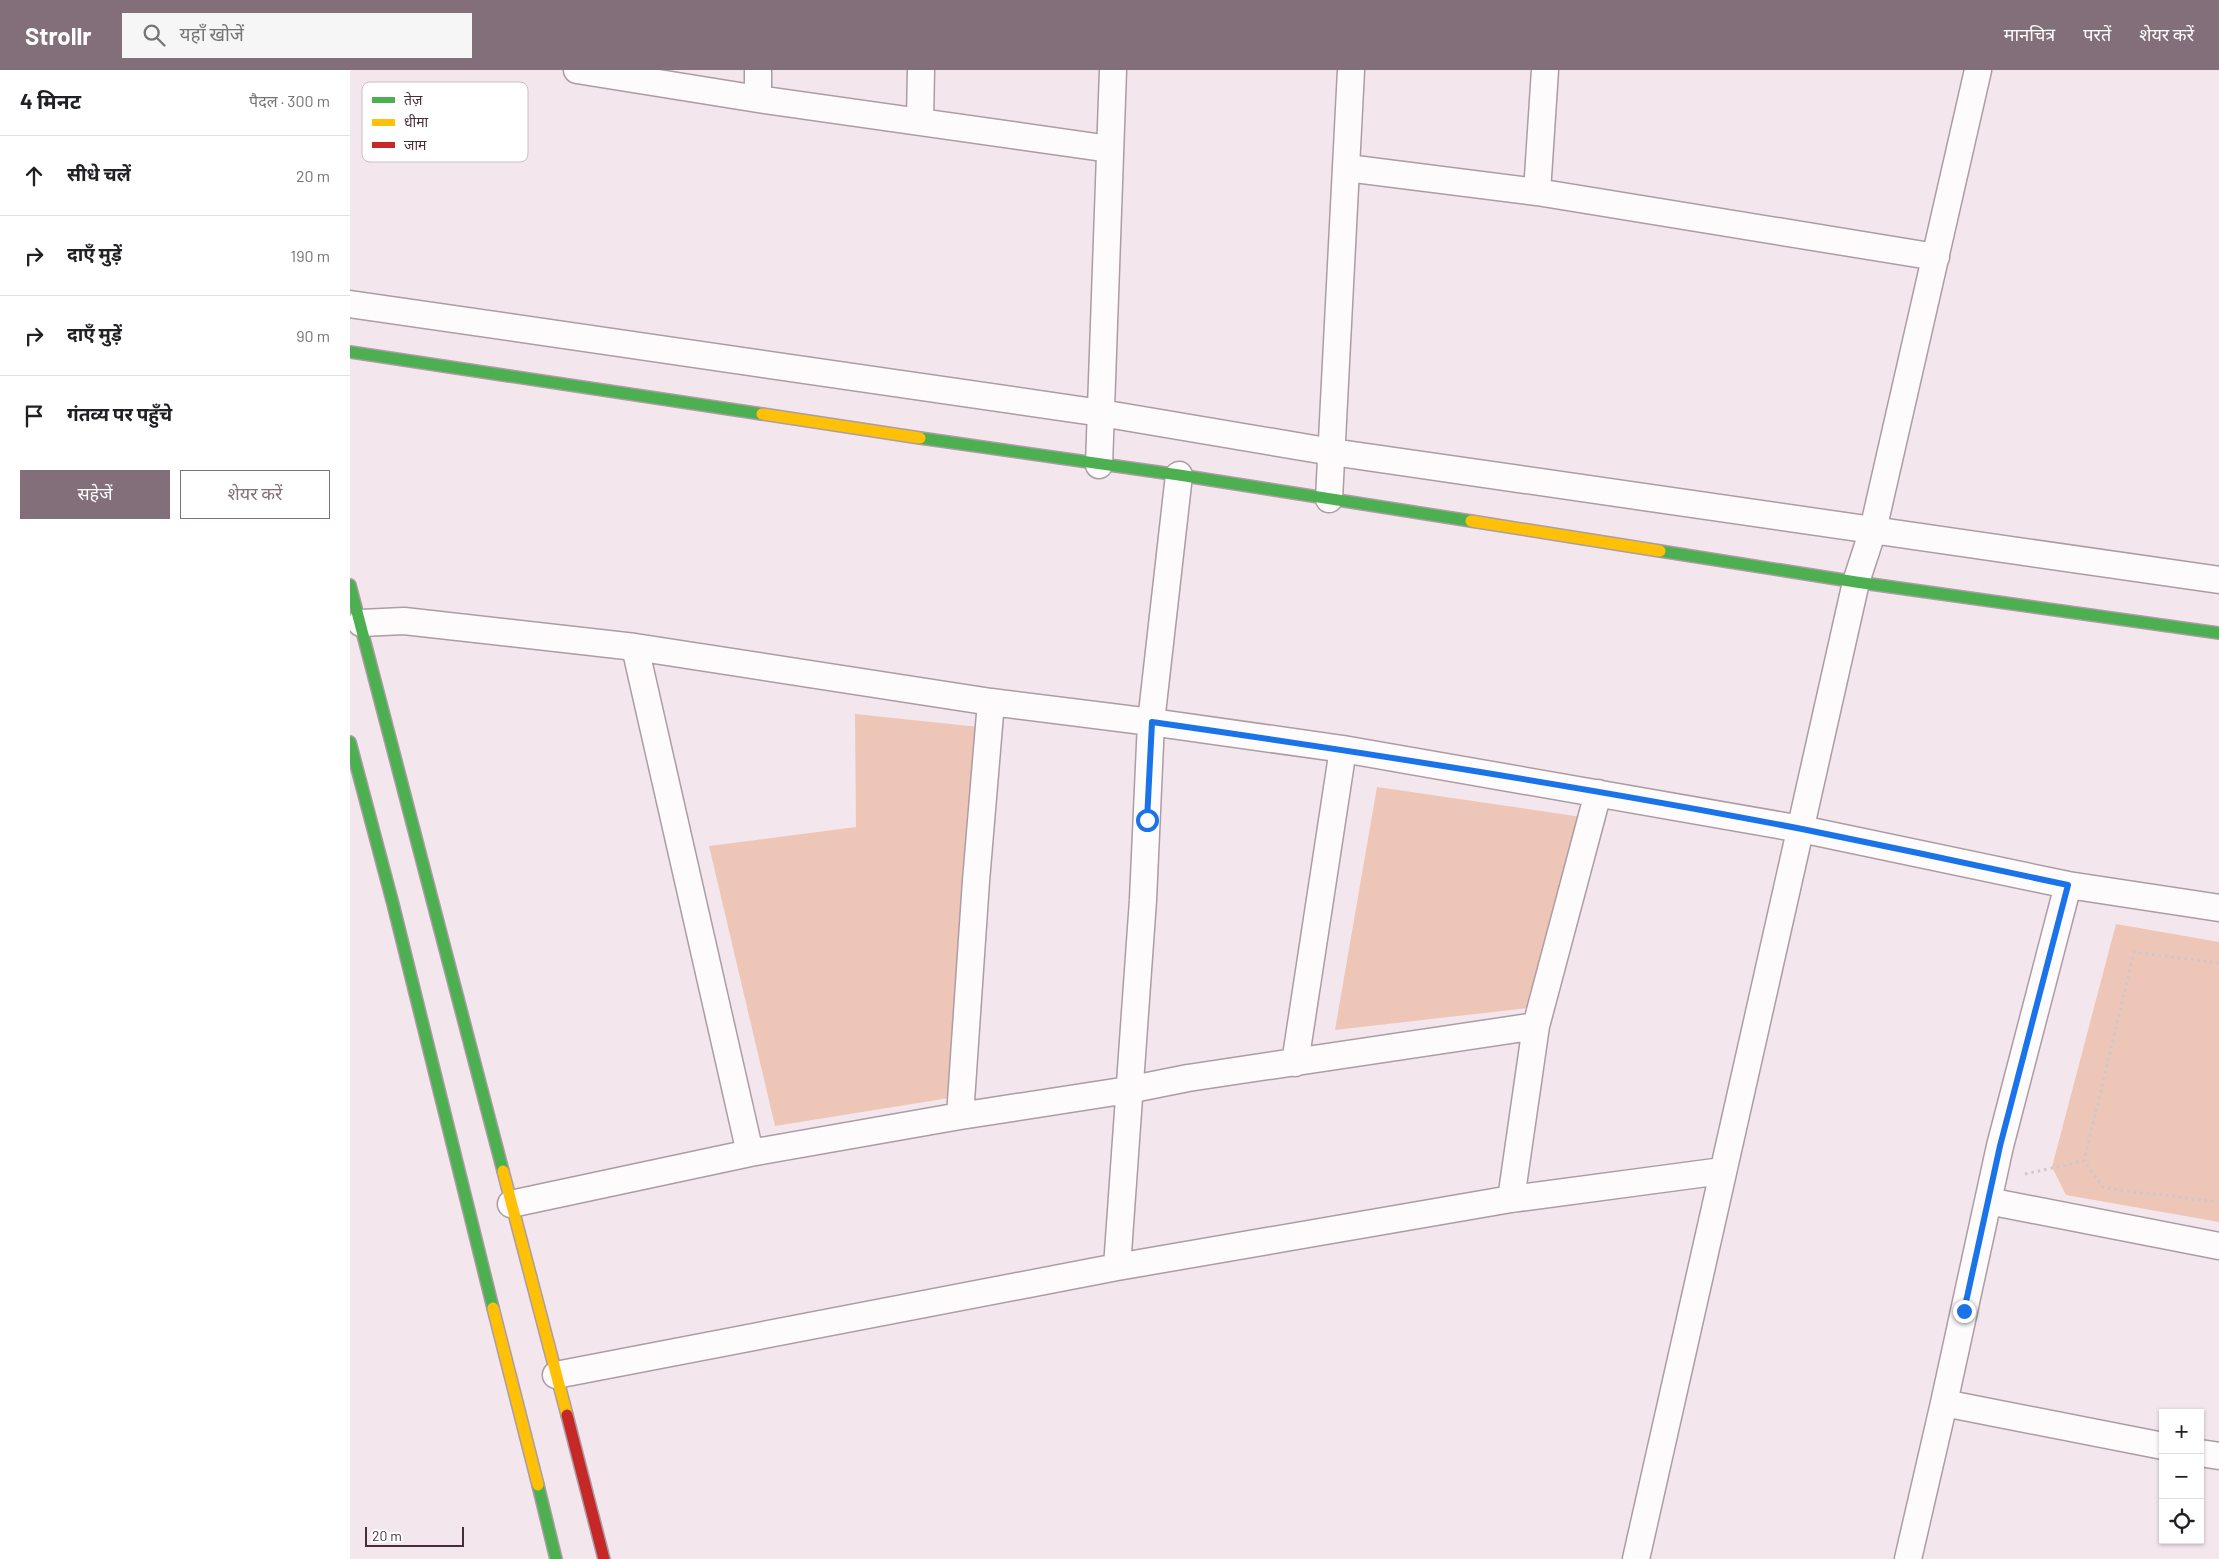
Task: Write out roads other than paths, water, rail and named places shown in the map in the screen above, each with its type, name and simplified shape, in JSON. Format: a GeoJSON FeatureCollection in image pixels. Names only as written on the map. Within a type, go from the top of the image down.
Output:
{"type":"FeatureCollection","features":[{"type":"Feature","properties":{"kind":"street"},"geometry":{"type":"LineString","coordinates":[[577,70],[758,99],[1110,149]]}},
{"type":"Feature","properties":{"kind":"street"},"geometry":{"type":"LineString","coordinates":[[758,70],[758,99]]}},
{"type":"Feature","properties":{"kind":"street"},"geometry":{"type":"LineString","coordinates":[[920,121],[921,70]]}},
{"type":"Feature","properties":{"kind":"street"},"geometry":{"type":"LineString","coordinates":[[1098,465],[1113,70]]}},
{"type":"Feature","properties":{"kind":"street"},"geometry":{"type":"LineString","coordinates":[[1329,499],[1351,70]]}},
{"type":"Feature","properties":{"kind":"street"},"geometry":{"type":"LineString","coordinates":[[1537,192],[1545,70]]}},
{"type":"Feature","properties":{"kind":"street"},"geometry":{"type":"LineString","coordinates":[[1636,1559],[1722,1170],[1856,582],[1873,530],[1978,70]]}},
{"type":"Feature","properties":{"kind":"street"},"geometry":{"type":"LineString","coordinates":[[1347,168],[1537,192],[1936,257]]}},
{"type":"Feature","properties":{"kind":"street"},"geometry":{"type":"LineString","coordinates":[[350,304],[1101,414],[1332,452],[2219,580]]}},
{"type":"Feature","properties":{"kind":"street"},"geometry":{"type":"LineString","coordinates":[[350,352],[1098,465],[1179,475],[1856,582],[2219,633]]}},
{"type":"Feature","properties":{"kind":"street"},"geometry":{"type":"LineString","coordinates":[[1117,1267],[1128,1090],[1143,900],[1152,722],[1179,475]]}},
{"type":"Feature","properties":{"kind":"street"},"geometry":{"type":"LineString","coordinates":[[350,585],[361,623],[426,894],[604,1559]]}},
{"type":"Feature","properties":{"kind":"street"},"geometry":{"type":"LineString","coordinates":[[361,623],[404,621],[635,647],[991,702],[1152,722],[1342,749],[1801,829],[2068,885],[2219,908]]}},
{"type":"Feature","properties":{"kind":"street"},"geometry":{"type":"LineString","coordinates":[[635,647],[750,1153]]}},
{"type":"Feature","properties":{"kind":"street"},"geometry":{"type":"LineString","coordinates":[[960,1116],[976,882],[991,702]]}},
{"type":"Feature","properties":{"kind":"street"},"geometry":{"type":"LineString","coordinates":[[350,742],[398,903],[556,1559]]}},
{"type":"Feature","properties":{"kind":"street"},"geometry":{"type":"LineString","coordinates":[[1295,1063],[1342,749]]}},
{"type":"Feature","properties":{"kind":"street"},"geometry":{"type":"LineString","coordinates":[[1511,1199],[1536,1026],[1598,793]]}},
{"type":"Feature","properties":{"kind":"street"},"geometry":{"type":"LineString","coordinates":[[1908,1559],[1944,1404],[1990,1190],[2068,885]]}},
{"type":"Feature","properties":{"kind":"street"},"geometry":{"type":"LineString","coordinates":[[510,1204],[750,1153],[960,1116],[1128,1090],[1188,1078],[1536,1026]]}},
{"type":"Feature","properties":{"kind":"street"},"geometry":{"type":"LineString","coordinates":[[556,1375],[1117,1267],[1511,1199],[1722,1170]]}},
{"type":"Feature","properties":{"kind":"street"},"geometry":{"type":"LineString","coordinates":[[1990,1190],[2219,1246]]}},
{"type":"Feature","properties":{"kind":"street"},"geometry":{"type":"LineString","coordinates":[[1944,1404],[2159,1445]]}},
{"type":"Feature","properties":{"kind":"street"},"geometry":{"type":"LineString","coordinates":[[2204,1454],[2219,1456]]}}]}
